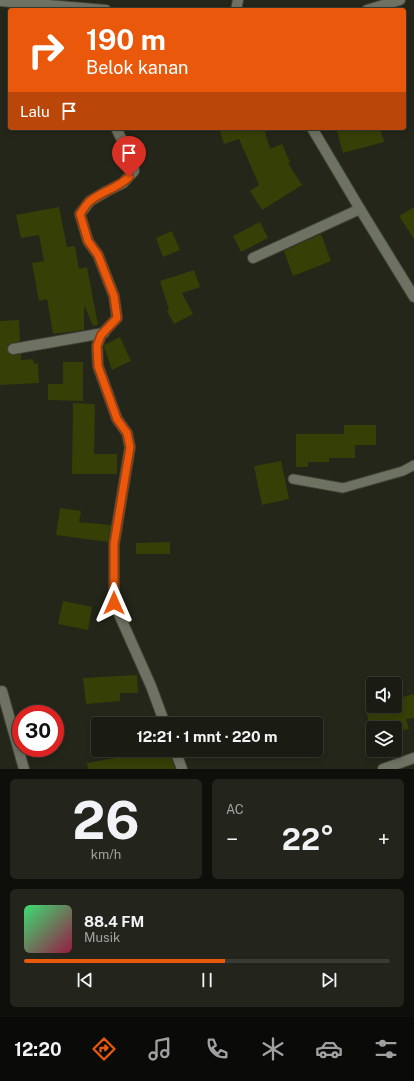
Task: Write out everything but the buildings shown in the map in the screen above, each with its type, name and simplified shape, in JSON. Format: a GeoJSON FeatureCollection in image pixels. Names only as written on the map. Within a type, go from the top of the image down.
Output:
{"type":"FeatureCollection","features":[{"type":"Feature","properties":{"kind":"street"},"geometry":{"type":"LineString","coordinates":[[373,8],[400,0]]}},
{"type":"Feature","properties":{"kind":"street"},"geometry":{"type":"LineString","coordinates":[[0,1],[55,8]]}},
{"type":"Feature","properties":{"kind":"street"},"geometry":{"type":"LineString","coordinates":[[117,130],[133,162],[134,171],[123,183],[90,201],[80,214],[88,241],[98,255],[114,296],[117,318],[104,333],[97,346],[98,366],[117,419],[127,433],[130,447],[114,544],[114,603],[151,686],[162,717]]}},
{"type":"Feature","properties":{"kind":"street"},"geometry":{"type":"LineString","coordinates":[[313,130],[414,297]]}},
{"type":"Feature","properties":{"kind":"street"},"geometry":{"type":"LineString","coordinates":[[253,258],[360,209]]}},
{"type":"Feature","properties":{"kind":"street"},"geometry":{"type":"LineString","coordinates":[[13,349],[104,333]]}},
{"type":"Feature","properties":{"kind":"street"},"geometry":{"type":"LineString","coordinates":[[2,691],[24,769]]}},
{"type":"Feature","properties":{"kind":"street"},"geometry":{"type":"LineString","coordinates":[[178,757],[182,769]]}},
{"type":"Feature","properties":{"kind":"street"},"geometry":{"type":"LineString","coordinates":[[383,769],[414,758]]}},
{"type":"Feature","properties":{"kind":"lane"},"geometry":{"type":"LineString","coordinates":[[293,479],[343,488],[404,471],[414,465]]}},
{"type":"Feature","properties":{"kind":"route"},"geometry":{"type":"LineString","coordinates":[[114,603],[114,544],[130,447],[127,433],[117,419],[98,366],[97,346],[101,335],[117,318],[114,296],[98,255],[88,241],[80,214],[90,201],[123,183],[129,177]]}}]}
